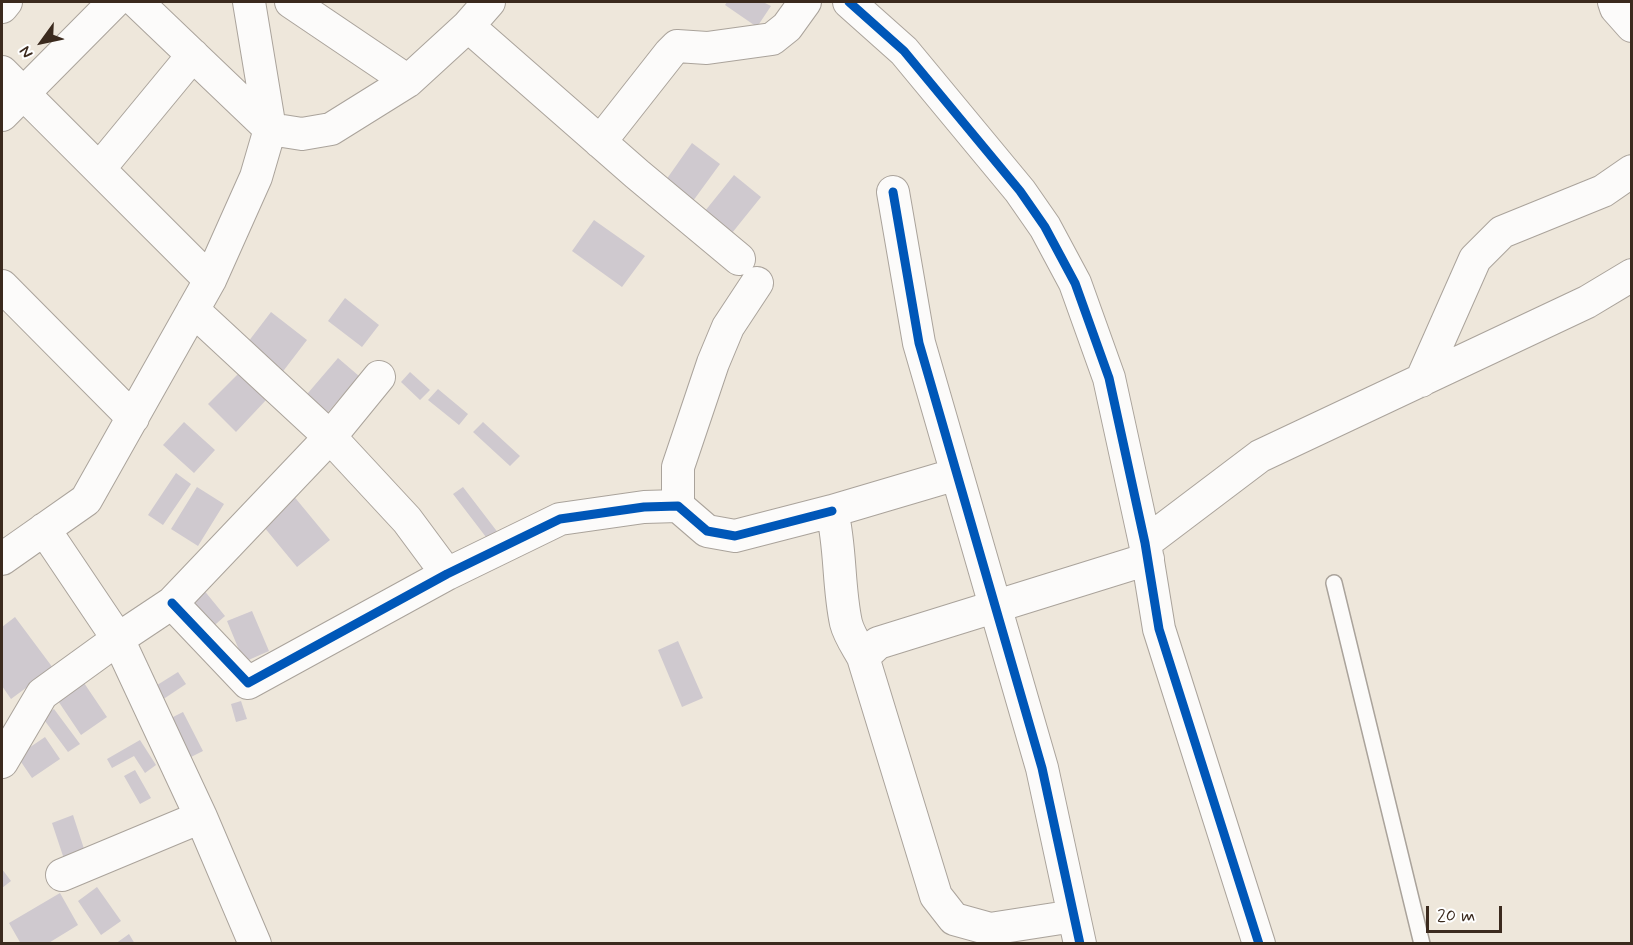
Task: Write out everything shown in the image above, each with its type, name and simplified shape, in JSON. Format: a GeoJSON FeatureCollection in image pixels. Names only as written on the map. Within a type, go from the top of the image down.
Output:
{"type":"FeatureCollection","features":[{"type":"Feature","properties":{"kind":"street"},"geometry":{"type":"LineString","coordinates":[[2,7],[6,2]]}},
{"type":"Feature","properties":{"kind":"street"},"geometry":{"type":"LineString","coordinates":[[114,2],[9,93],[99,169],[210,280]]}},
{"type":"Feature","properties":{"kind":"street"},"geometry":{"type":"LineString","coordinates":[[137,2],[270,129],[302,134],[331,129],[408,81],[468,26],[489,2]]}},
{"type":"Feature","properties":{"kind":"street"},"geometry":{"type":"LineString","coordinates":[[2,559],[86,500],[210,280],[256,177],[270,129],[249,2]]}},
{"type":"Feature","properties":{"kind":"street"},"geometry":{"type":"LineString","coordinates":[[291,2],[408,81]]}},
{"type":"Feature","properties":{"kind":"street"},"geometry":{"type":"LineString","coordinates":[[600,142],[677,46],[707,48],[772,39],[787,27],[805,2]]}},
{"type":"Feature","properties":{"kind":"street"},"geometry":{"type":"LineString","coordinates":[[849,2],[904,51],[1020,191],[1045,226],[1075,283],[1109,378],[1146,551],[1159,630],[1259,944]]}},
{"type":"Feature","properties":{"kind":"street"},"geometry":{"type":"LineString","coordinates":[[468,26],[748,271],[713,363],[678,467],[678,506]]}},
{"type":"Feature","properties":{"kind":"street"},"geometry":{"type":"LineString","coordinates":[[99,169],[193,55]]}},
{"type":"Feature","properties":{"kind":"street"},"geometry":{"type":"LineString","coordinates":[[1421,381],[1474,259],[1502,232],[1603,191],[1632,171]]}},
{"type":"Feature","properties":{"kind":"street"},"geometry":{"type":"LineString","coordinates":[[832,511],[837,532],[838,569],[847,626],[863,657],[936,896],[954,919],[990,929],[1077,930],[1042,768],[919,343],[893,192]]}},
{"type":"Feature","properties":{"kind":"street"},"geometry":{"type":"LineString","coordinates":[[863,657],[878,644],[995,606],[1146,551],[1260,456],[1587,303],[1632,275]]}},
{"type":"Feature","properties":{"kind":"street"},"geometry":{"type":"LineString","coordinates":[[4,293],[133,418]]}},
{"type":"Feature","properties":{"kind":"street"},"geometry":{"type":"LineString","coordinates":[[193,310],[330,436],[407,520],[447,574]]}},
{"type":"Feature","properties":{"kind":"street"},"geometry":{"type":"LineString","coordinates":[[2,762],[42,694],[172,603],[330,436],[380,377]]}},
{"type":"Feature","properties":{"kind":"street"},"geometry":{"type":"LineString","coordinates":[[172,603],[248,683],[447,574],[560,519],[644,507],[678,506],[707,531],[735,536],[832,511],[957,474]]}},
{"type":"Feature","properties":{"kind":"street"},"geometry":{"type":"LineString","coordinates":[[44,529],[118,639],[201,817],[255,944]]}},
{"type":"Feature","properties":{"kind":"street"},"geometry":{"type":"LineString","coordinates":[[62,875],[201,817]]}},
{"type":"Feature","properties":{"kind":"lane"},"geometry":{"type":"LineString","coordinates":[[1334,583],[1422,944]]}},
{"type":"Feature","properties":{"kind":"building"},"geometry":{"type":"Polygon","coordinates":[[[727,2],[763,2],[771,6],[757,27],[725,5],[727,2]]]}},
{"type":"Feature","properties":{"kind":"building"},"geometry":{"type":"Polygon","coordinates":[[[692,143],[720,164],[693,201],[666,180],[692,143]]]}},
{"type":"Feature","properties":{"kind":"building"},"geometry":{"type":"Polygon","coordinates":[[[734,175],[761,197],[732,233],[705,211],[734,175]]]}},
{"type":"Feature","properties":{"kind":"building"},"geometry":{"type":"Polygon","coordinates":[[[594,220],[645,256],[622,287],[572,251],[594,220]]]}},
{"type":"Feature","properties":{"kind":"building"},"geometry":{"type":"Polygon","coordinates":[[[345,298],[379,325],[362,347],[328,321],[345,298]]]}},
{"type":"Feature","properties":{"kind":"building"},"geometry":{"type":"Polygon","coordinates":[[[271,312],[307,340],[281,374],[245,346],[271,312]]]}},
{"type":"Feature","properties":{"kind":"building"},"geometry":{"type":"Polygon","coordinates":[[[338,358],[359,376],[323,418],[302,400],[338,358]]]}},
{"type":"Feature","properties":{"kind":"building"},"geometry":{"type":"Polygon","coordinates":[[[240,372],[267,399],[236,432],[208,404],[240,372]]]}},
{"type":"Feature","properties":{"kind":"building"},"geometry":{"type":"Polygon","coordinates":[[[410,372],[430,390],[420,400],[401,382],[410,372]]]}},
{"type":"Feature","properties":{"kind":"building"},"geometry":{"type":"Polygon","coordinates":[[[438,389],[468,414],[459,425],[428,400],[438,389]]]}},
{"type":"Feature","properties":{"kind":"building"},"geometry":{"type":"Polygon","coordinates":[[[184,422],[215,450],[194,473],[163,445],[184,422]]]}},
{"type":"Feature","properties":{"kind":"building"},"geometry":{"type":"Polygon","coordinates":[[[483,422],[520,456],[510,466],[473,432],[483,422]]]}},
{"type":"Feature","properties":{"kind":"building"},"geometry":{"type":"Polygon","coordinates":[[[176,473],[191,484],[163,525],[148,515],[176,473]]]}},
{"type":"Feature","properties":{"kind":"building"},"geometry":{"type":"Polygon","coordinates":[[[197,487],[224,504],[198,546],[171,529],[197,487]]]}},
{"type":"Feature","properties":{"kind":"building"},"geometry":{"type":"Polygon","coordinates":[[[463,487],[499,534],[489,541],[453,494],[463,487]]]}},
{"type":"Feature","properties":{"kind":"building"},"geometry":{"type":"Polygon","coordinates":[[[292,494],[330,540],[297,567],[259,521],[292,494]]]}},
{"type":"Feature","properties":{"kind":"building"},"geometry":{"type":"Polygon","coordinates":[[[203,589],[225,616],[208,631],[186,603],[203,589]]]}},
{"type":"Feature","properties":{"kind":"building"},"geometry":{"type":"Polygon","coordinates":[[[252,611],[269,651],[244,662],[227,621],[252,611]]]}},
{"type":"Feature","properties":{"kind":"building"},"geometry":{"type":"Polygon","coordinates":[[[15,617],[53,668],[11,699],[2,686],[2,627],[15,617]]]}},
{"type":"Feature","properties":{"kind":"building"},"geometry":{"type":"Polygon","coordinates":[[[678,641],[703,698],[682,707],[658,650],[678,641]]]}},
{"type":"Feature","properties":{"kind":"building"},"geometry":{"type":"Polygon","coordinates":[[[178,672],[186,684],[162,700],[154,687],[178,672]]]}},
{"type":"Feature","properties":{"kind":"building"},"geometry":{"type":"Polygon","coordinates":[[[78,674],[107,717],[81,735],[52,692],[78,674]]]}},
{"type":"Feature","properties":{"kind":"building"},"geometry":{"type":"Polygon","coordinates":[[[241,701],[247,719],[236,722],[231,704],[241,701]]]}},
{"type":"Feature","properties":{"kind":"building"},"geometry":{"type":"Polygon","coordinates":[[[54,709],[80,744],[68,752],[42,717],[54,709]]]}},
{"type":"Feature","properties":{"kind":"building"},"geometry":{"type":"Polygon","coordinates":[[[183,712],[203,751],[189,758],[169,719],[183,712]]]}},
{"type":"Feature","properties":{"kind":"building"},"geometry":{"type":"Polygon","coordinates":[[[45,737],[60,759],[32,778],[17,756],[45,737]]]}},
{"type":"Feature","properties":{"kind":"building"},"geometry":{"type":"Polygon","coordinates":[[[140,740],[156,765],[145,773],[134,756],[112,768],[107,759],[140,740]]]}},
{"type":"Feature","properties":{"kind":"building"},"geometry":{"type":"Polygon","coordinates":[[[135,770],[151,798],[140,804],[124,776],[135,770]]]}},
{"type":"Feature","properties":{"kind":"building"},"geometry":{"type":"Polygon","coordinates":[[[73,815],[87,858],[66,865],[52,823],[73,815]]]}},
{"type":"Feature","properties":{"kind":"building"},"geometry":{"type":"Polygon","coordinates":[[[2,869],[11,881],[2,888],[2,869]]]}},
{"type":"Feature","properties":{"kind":"building"},"geometry":{"type":"Polygon","coordinates":[[[97,887],[121,921],[101,935],[78,901],[97,887]]]}},
{"type":"Feature","properties":{"kind":"building"},"geometry":{"type":"Polygon","coordinates":[[[60,893],[78,925],[47,944],[21,944],[9,923],[60,893]]]}},
{"type":"Feature","properties":{"kind":"building"},"geometry":{"type":"Polygon","coordinates":[[[129,934],[135,944],[115,944],[129,934]]]}},
{"type":"Feature","properties":{"kind":"cycle path"},"geometry":{"type":"LineString","coordinates":[[849,2],[904,51],[1020,191],[1045,227],[1075,283],[1109,378],[1145,543],[1159,629],[1259,944]]}},
{"type":"Feature","properties":{"kind":"cycle path"},"geometry":{"type":"LineString","coordinates":[[893,192],[919,343],[1042,768],[1080,944]]}},
{"type":"Feature","properties":{"kind":"cycle path"},"geometry":{"type":"LineString","coordinates":[[172,603],[248,683],[447,574],[560,519],[644,507],[678,506],[707,531],[735,536],[832,511]]}}]}
